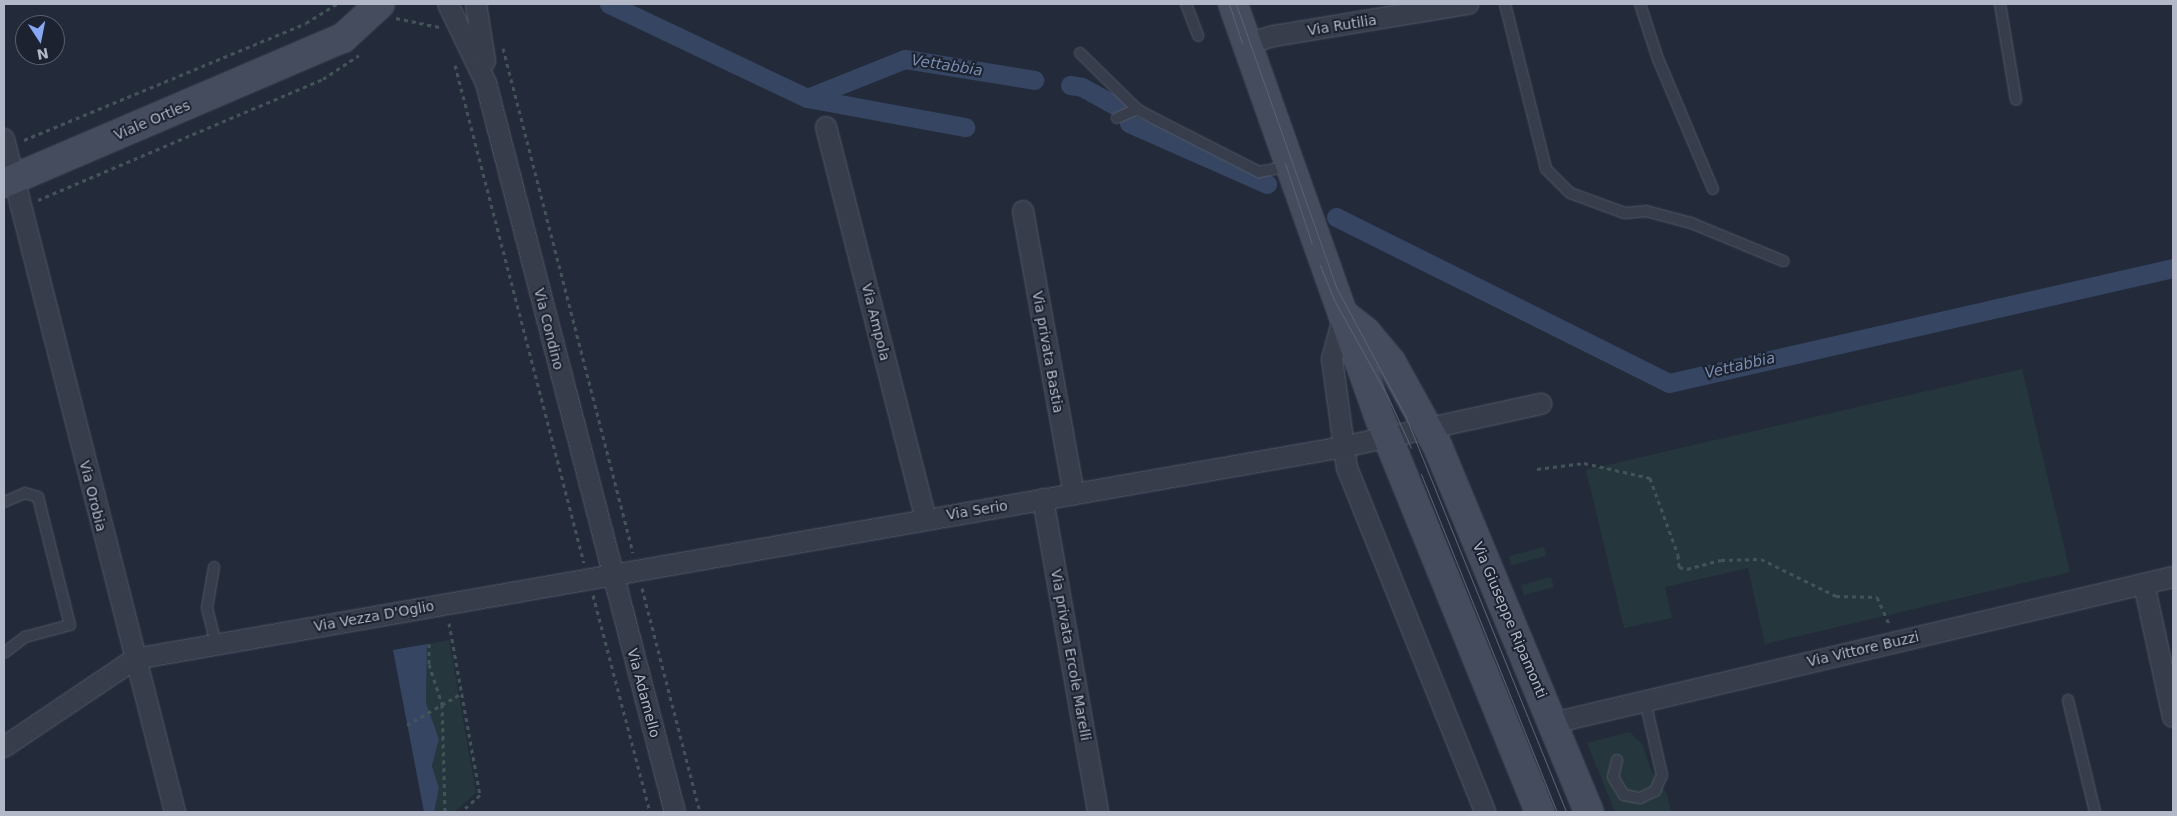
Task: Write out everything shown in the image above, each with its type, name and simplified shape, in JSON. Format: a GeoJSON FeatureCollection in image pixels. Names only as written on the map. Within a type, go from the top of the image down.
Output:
{"type":"FeatureCollection","features":[{"type":"Feature","properties":{"kind":"street","name":"Viale Ortles"},"geometry":{"type":"LineString","coordinates":[[300,57],[352,4]]}},
{"type":"Feature","properties":{"kind":"street","name":"Via Condino"},"geometry":{"type":"LineString","coordinates":[[448,4],[486,83]]}},
{"type":"Feature","properties":{"kind":"street","name":"Via Condino"},"geometry":{"type":"LineString","coordinates":[[476,4],[486,83],[612,574]]}},
{"type":"Feature","properties":{"kind":"street"},"geometry":{"type":"LineString","coordinates":[[1233,4],[1289,166],[1388,437],[1532,804]]}},
{"type":"Feature","properties":{"kind":"street","name":"Via Rutilia"},"geometry":{"type":"LineString","coordinates":[[1247,44],[1274,36],[1468,4]]}},
{"type":"Feature","properties":{"kind":"street","name":"Viale Ortles"},"geometry":{"type":"LineString","coordinates":[[9,181],[343,38],[384,9]]}},
{"type":"Feature","properties":{"kind":"street","name":"Via Ampola"},"geometry":{"type":"LineString","coordinates":[[826,127],[926,518]]}},
{"type":"Feature","properties":{"kind":"street","name":"Via Orobia"},"geometry":{"type":"LineString","coordinates":[[5,143],[9,181],[21,207],[175,812]]}},
{"type":"Feature","properties":{"kind":"street","name":"Via privata Bastia"},"geometry":{"type":"LineString","coordinates":[[1023,211],[1074,494]]}},
{"type":"Feature","properties":{"kind":"street"},"geometry":{"type":"LineString","coordinates":[[1344,315],[1332,359],[1347,468],[1485,812]]}},
{"type":"Feature","properties":{"kind":"street","name":"Via Giuseppe Ripamonti"},"geometry":{"type":"LineString","coordinates":[[1344,315],[1366,332],[1391,362],[1429,428],[1589,812]]}},
{"type":"Feature","properties":{"kind":"street"},"geometry":{"type":"LineString","coordinates":[[1343,446],[1541,404]]}},
{"type":"Feature","properties":{"kind":"street","name":"Via Serio"},"geometry":{"type":"LineString","coordinates":[[612,574],[1343,446]]}},
{"type":"Feature","properties":{"kind":"street","name":"Via privata Ercole Marelli"},"geometry":{"type":"LineString","coordinates":[[1044,499],[1098,812]]}},
{"type":"Feature","properties":{"kind":"street","name":"Via Vezza D'Oglio"},"geometry":{"type":"LineString","coordinates":[[135,659],[612,574]]}},
{"type":"Feature","properties":{"kind":"street","name":"Via Adamello"},"geometry":{"type":"LineString","coordinates":[[612,574],[675,812]]}},
{"type":"Feature","properties":{"kind":"street","name":"Via Vittore Buzzi"},"geometry":{"type":"LineString","coordinates":[[1553,723],[2173,577]]}},
{"type":"Feature","properties":{"kind":"street"},"geometry":{"type":"LineString","coordinates":[[2144,584],[2173,717]]}},
{"type":"Feature","properties":{"kind":"street"},"geometry":{"type":"LineString","coordinates":[[6,740],[135,659]]}},
{"type":"Feature","properties":{"kind":"lane"},"geometry":{"type":"LineString","coordinates":[[1186,4],[1198,36]]}},
{"type":"Feature","properties":{"kind":"lane"},"geometry":{"type":"LineString","coordinates":[[1505,4],[1546,169],[1570,193],[1625,213],[1646,211],[1691,223],[1784,261]]}},
{"type":"Feature","properties":{"kind":"lane"},"geometry":{"type":"LineString","coordinates":[[1640,4],[1658,59],[1714,189]]}},
{"type":"Feature","properties":{"kind":"lane"},"geometry":{"type":"LineString","coordinates":[[2000,4],[2016,100]]}},
{"type":"Feature","properties":{"kind":"lane"},"geometry":{"type":"LineString","coordinates":[[1080,53],[1137,109],[1259,172],[1289,166]]}},
{"type":"Feature","properties":{"kind":"lane"},"geometry":{"type":"LineString","coordinates":[[1117,118],[1137,109]]}},
{"type":"Feature","properties":{"kind":"lane"},"geometry":{"type":"LineString","coordinates":[[4,502],[25,493],[38,498],[70,625],[25,637],[4,653]]}},
{"type":"Feature","properties":{"kind":"lane"},"geometry":{"type":"LineString","coordinates":[[214,567],[207,608],[216,644]]}},
{"type":"Feature","properties":{"kind":"lane"},"geometry":{"type":"LineString","coordinates":[[2068,700],[2095,812]]}},
{"type":"Feature","properties":{"kind":"lane"},"geometry":{"type":"LineString","coordinates":[[1617,760],[1613,777],[1624,795],[1640,798],[1656,791],[1662,775],[1644,701]]}},
{"type":"Feature","properties":{"kind":"path"},"geometry":{"type":"LineString","coordinates":[[5,143],[34,139],[306,23],[336,4]]}},
{"type":"Feature","properties":{"kind":"path"},"geometry":{"type":"LineString","coordinates":[[384,9],[419,24],[446,27]]}},
{"type":"Feature","properties":{"kind":"path"},"geometry":{"type":"LineString","coordinates":[[502,43],[633,554]]}},
{"type":"Feature","properties":{"kind":"path"},"geometry":{"type":"LineString","coordinates":[[21,207],[323,79],[353,62],[365,49]]}},
{"type":"Feature","properties":{"kind":"path"},"geometry":{"type":"LineString","coordinates":[[454,59],[585,564]]}},
{"type":"Feature","properties":{"kind":"path"},"geometry":{"type":"LineString","coordinates":[[1537,469],[1584,463],[1650,478],[1678,556],[1679,567],[1687,569],[1721,560],[1761,559],[1836,596],[1878,597],[1894,642]]}},
{"type":"Feature","properties":{"kind":"path"},"geometry":{"type":"LineString","coordinates":[[642,586],[700,812]]}},
{"type":"Feature","properties":{"kind":"path"},"geometry":{"type":"LineString","coordinates":[[592,595],[650,812]]}},
{"type":"Feature","properties":{"kind":"path"},"geometry":{"type":"LineString","coordinates":[[449,622],[480,795],[461,812]]}},
{"type":"Feature","properties":{"kind":"path"},"geometry":{"type":"LineString","coordinates":[[430,644],[429,664],[442,704],[445,812]]}},
{"type":"Feature","properties":{"kind":"path"},"geometry":{"type":"LineString","coordinates":[[407,725],[462,692]]}},
{"type":"Feature","properties":{"kind":"shaded area"},"geometry":{"type":"Polygon","coordinates":[[[2022,369],[2070,572],[1765,644],[1748,568],[1665,587],[1672,618],[1624,628],[1586,470],[2022,369]]]}},
{"type":"Feature","properties":{"kind":"shaded area"},"geometry":{"type":"Polygon","coordinates":[[[1544,547],[1546,556],[1511,565],[1509,556],[1544,547]]]}},
{"type":"Feature","properties":{"kind":"shaded area"},"geometry":{"type":"Polygon","coordinates":[[[1551,577],[1554,587],[1524,595],[1521,585],[1551,577]]]}},
{"type":"Feature","properties":{"kind":"shaded area"},"geometry":{"type":"Polygon","coordinates":[[[449,640],[476,793],[454,812],[434,812],[439,788],[432,766],[439,739],[426,703],[427,644],[449,640]]]}},
{"type":"Feature","properties":{"kind":"shaded area"},"geometry":{"type":"Polygon","coordinates":[[[1630,732],[1642,744],[1651,770],[1667,794],[1671,812],[1615,812],[1587,743],[1630,732]]]}},
{"type":"Feature","properties":{"kind":"water"},"geometry":{"type":"Polygon","coordinates":[[[427,644],[426,703],[439,739],[432,766],[439,788],[434,812],[424,812],[393,650],[427,644]]]}},
{"type":"Feature","properties":{"kind":"waterway","name":"Vettabbia"},"geometry":{"type":"LineString","coordinates":[[609,4],[807,98],[905,59],[1034,80]]}},
{"type":"Feature","properties":{"kind":"waterway","name":"Vettabbia"},"geometry":{"type":"LineString","coordinates":[[1070,85],[1082,87],[1116,106]]}},
{"type":"Feature","properties":{"kind":"waterway","name":"Vettabbia"},"geometry":{"type":"LineString","coordinates":[[807,98],[965,127]]}},
{"type":"Feature","properties":{"kind":"waterway","name":"Vettabbia"},"geometry":{"type":"LineString","coordinates":[[1129,123],[1267,184]]}},
{"type":"Feature","properties":{"kind":"waterway","name":"Vettabbia"},"geometry":{"type":"LineString","coordinates":[[1336,217],[1669,383],[2173,268]]}},
{"type":"Feature","properties":{"kind":"tram line"},"geometry":{"type":"LineString","coordinates":[[1229,4],[1242,43]]}},
{"type":"Feature","properties":{"kind":"tram line"},"geometry":{"type":"LineString","coordinates":[[1236,4],[1336,287],[1405,415],[1566,812]]}},
{"type":"Feature","properties":{"kind":"tram line"},"geometry":{"type":"LineString","coordinates":[[1285,163],[1312,244]]}},
{"type":"Feature","properties":{"kind":"tram line"},"geometry":{"type":"LineString","coordinates":[[1320,265],[1333,298],[1387,395],[1411,448]]}},
{"type":"Feature","properties":{"kind":"tram line"},"geometry":{"type":"LineString","coordinates":[[1421,474],[1557,812]]}}]}
